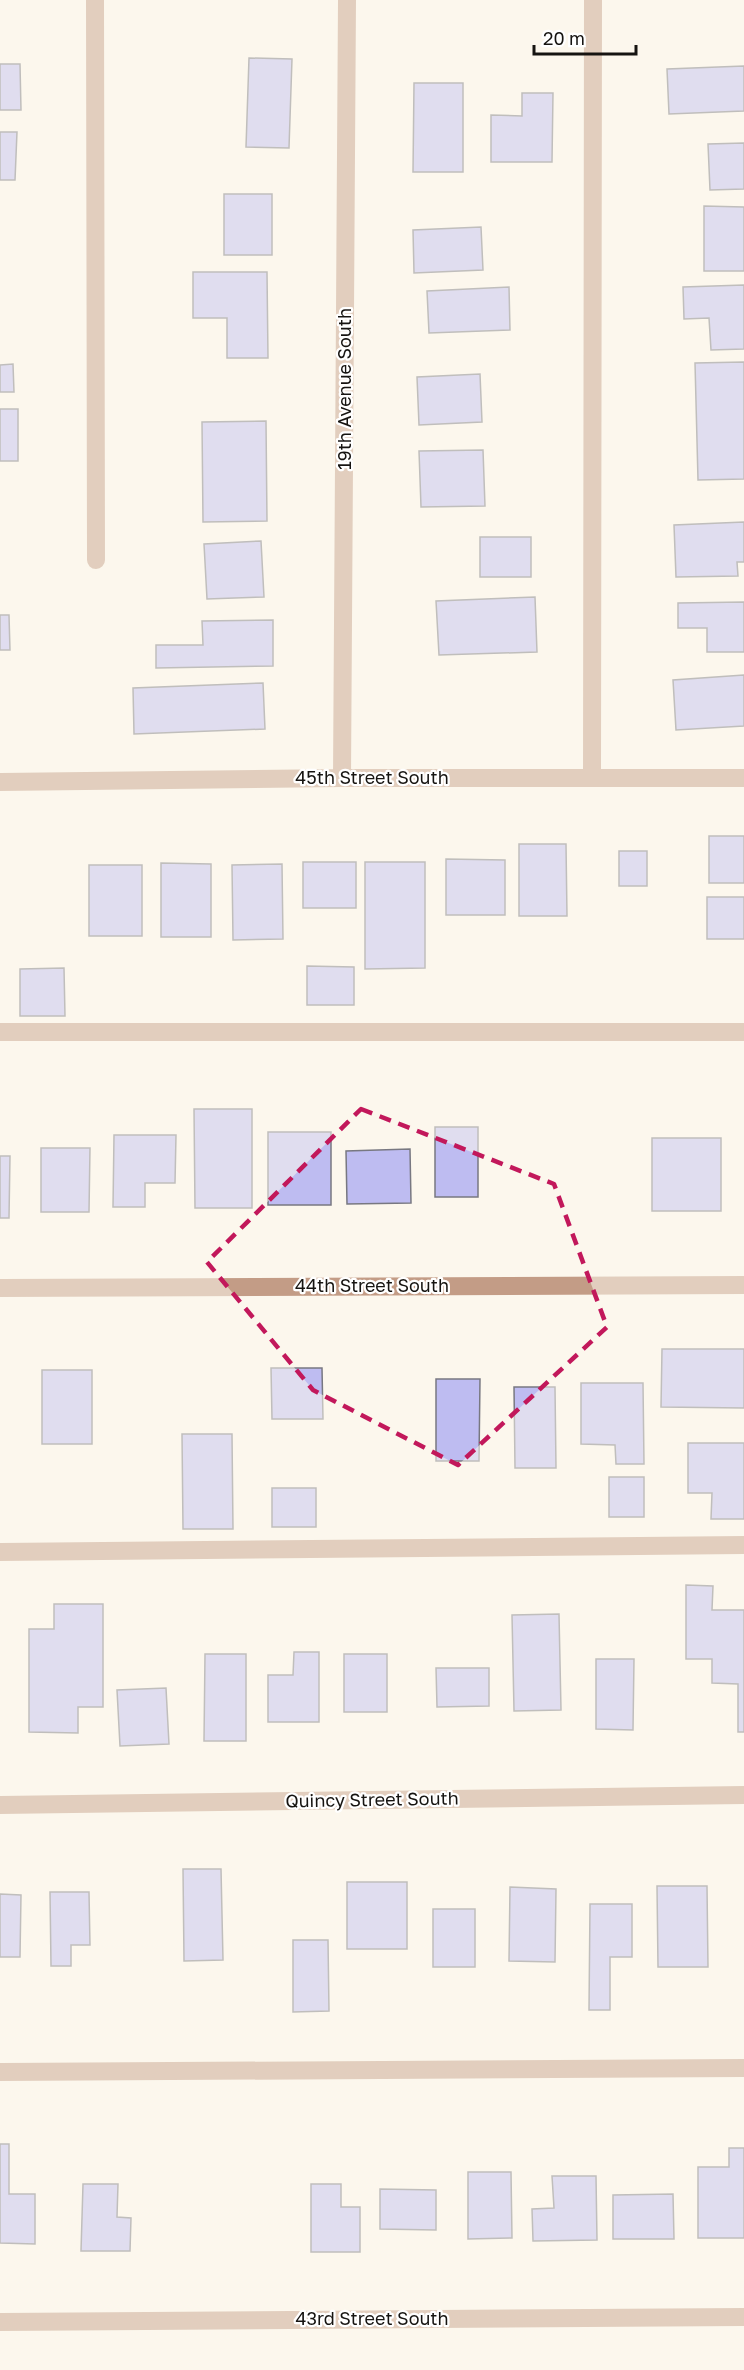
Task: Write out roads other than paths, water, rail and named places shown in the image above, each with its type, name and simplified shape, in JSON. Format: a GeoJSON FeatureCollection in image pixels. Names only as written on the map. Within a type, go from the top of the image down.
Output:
{"type":"FeatureCollection","features":[{"type":"Feature","properties":{"kind":"street"},"geometry":{"type":"LineString","coordinates":[[95,0],[96,560]]}},
{"type":"Feature","properties":{"kind":"street","name":"19th Avenue South"},"geometry":{"type":"LineString","coordinates":[[342,778],[347,0]]}},
{"type":"Feature","properties":{"kind":"street"},"geometry":{"type":"LineString","coordinates":[[592,778],[593,0]]}},
{"type":"Feature","properties":{"kind":"street","name":"45th Street South"},"geometry":{"type":"LineString","coordinates":[[0,782],[342,778],[744,778]]}},
{"type":"Feature","properties":{"kind":"street"},"geometry":{"type":"LineString","coordinates":[[0,1032],[744,1032]]}},
{"type":"Feature","properties":{"kind":"street","name":"44th Street South"},"geometry":{"type":"LineString","coordinates":[[0,1288],[744,1285]]}},
{"type":"Feature","properties":{"kind":"street"},"geometry":{"type":"LineString","coordinates":[[0,1552],[744,1545]]}},
{"type":"Feature","properties":{"kind":"street","name":"Quincy Street South"},"geometry":{"type":"LineString","coordinates":[[0,1805],[744,1795]]}},
{"type":"Feature","properties":{"kind":"street"},"geometry":{"type":"LineString","coordinates":[[0,2072],[744,2068]]}},
{"type":"Feature","properties":{"kind":"street","name":"43rd Street South"},"geometry":{"type":"LineString","coordinates":[[0,2322],[744,2317]]}}]}
